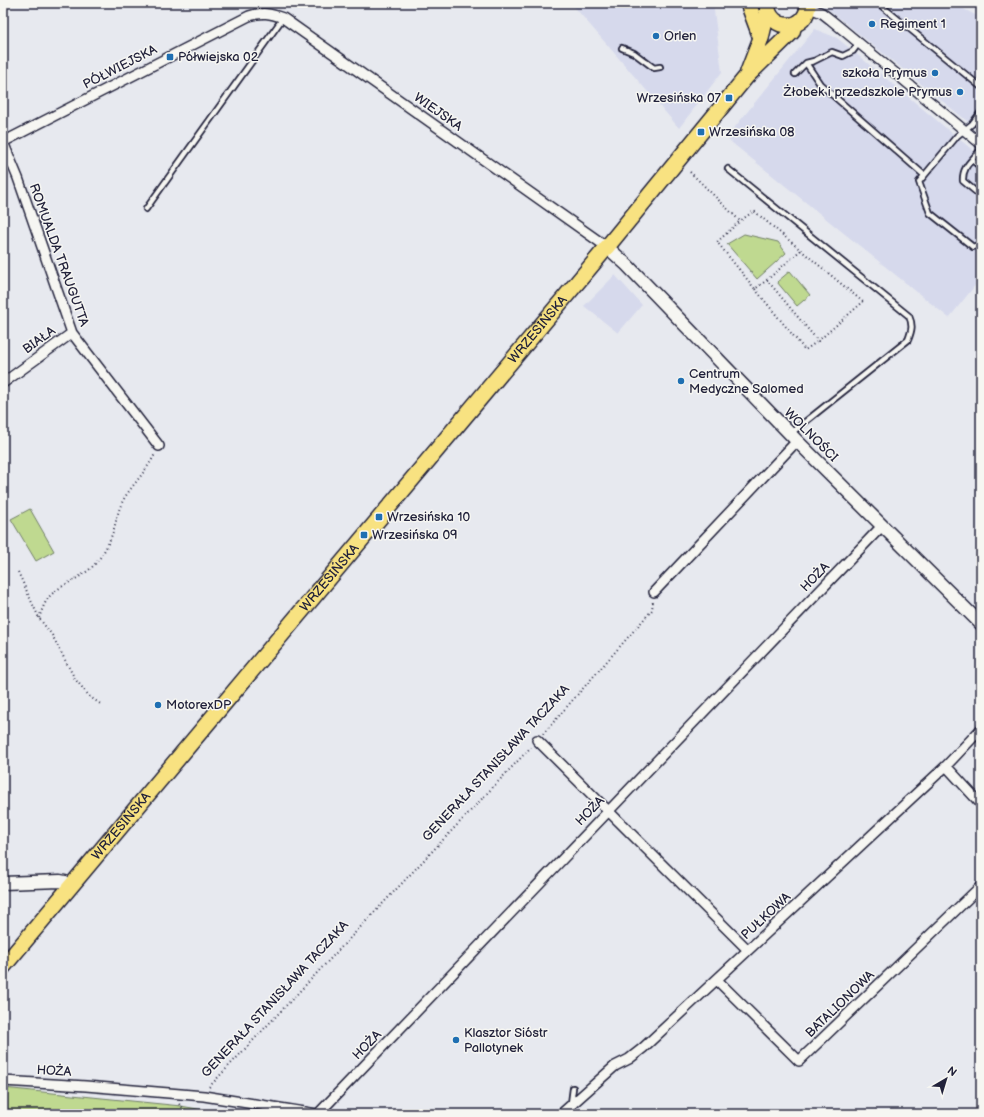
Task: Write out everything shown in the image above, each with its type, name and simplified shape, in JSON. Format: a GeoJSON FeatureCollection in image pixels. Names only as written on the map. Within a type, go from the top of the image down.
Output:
{"type":"FeatureCollection","features":[{"type":"Feature","properties":{"kind":"main road"},"geometry":{"type":"LineString","coordinates":[[748,3],[761,38]]}},
{"type":"Feature","properties":{"kind":"main road","name":"WRZESIŃSKA"},"geometry":{"type":"LineString","coordinates":[[3,967],[607,247],[746,77],[792,32],[794,25],[805,16],[809,4]]}},
{"type":"Feature","properties":{"kind":"main road"},"geometry":{"type":"LineString","coordinates":[[767,6],[770,15],[780,24],[794,25]]}},
{"type":"Feature","properties":{"kind":"main road","name":"WRZESIŃSKA"},"geometry":{"type":"LineString","coordinates":[[746,77],[761,38],[767,6]]}},
{"type":"Feature","properties":{"kind":"street"},"geometry":{"type":"LineString","coordinates":[[809,4],[822,13],[981,144]]}},
{"type":"Feature","properties":{"kind":"street","name":"WIEJSKA"},"geometry":{"type":"LineString","coordinates":[[249,16],[259,13],[273,14],[283,18],[607,247]]}},
{"type":"Feature","properties":{"kind":"street","name":"PÓŁWIEJSKA"},"geometry":{"type":"LineString","coordinates":[[3,142],[249,16]]}},
{"type":"Feature","properties":{"kind":"street","name":"ROMUALDA TRAUGUTTA"},"geometry":{"type":"LineString","coordinates":[[3,142],[18,178],[72,333],[159,446]]}},
{"type":"Feature","properties":{"kind":"street","name":"WOLNOŚCI"},"geometry":{"type":"LineString","coordinates":[[607,247],[627,265],[794,437],[981,624]]}},
{"type":"Feature","properties":{"kind":"street","name":"BIAŁA"},"geometry":{"type":"LineString","coordinates":[[3,383],[72,333]]}},
{"type":"Feature","properties":{"kind":"street"},"geometry":{"type":"LineString","coordinates":[[654,592],[794,437]]}},
{"type":"Feature","properties":{"kind":"street","name":"HOŻA"},"geometry":{"type":"LineString","coordinates":[[3,1081],[204,1096],[318,1114],[882,526]]}},
{"type":"Feature","properties":{"kind":"street","name":"PUŁKOWA"},"geometry":{"type":"LineString","coordinates":[[561,1114],[615,1066],[629,1059],[643,1048],[946,766],[981,729]]}},
{"type":"Feature","properties":{"kind":"street"},"geometry":{"type":"LineString","coordinates":[[537,740],[748,950]]}},
{"type":"Feature","properties":{"kind":"street"},"geometry":{"type":"LineString","coordinates":[[946,766],[981,804]]}},
{"type":"Feature","properties":{"kind":"street"},"geometry":{"type":"LineString","coordinates":[[3,883],[60,881],[71,886]]}},
{"type":"Feature","properties":{"kind":"street","name":"BATALIONOWA"},"geometry":{"type":"LineString","coordinates":[[717,980],[799,1061],[981,886]]}},
{"type":"Feature","properties":{"kind":"lane"},"geometry":{"type":"LineString","coordinates":[[878,3],[981,87]]}},
{"type":"Feature","properties":{"kind":"lane"},"geometry":{"type":"LineString","coordinates":[[146,209],[283,18]]}},
{"type":"Feature","properties":{"kind":"lane"},"geometry":{"type":"LineString","coordinates":[[795,74],[806,62],[814,61],[832,52],[843,56],[853,52],[860,44]]}},
{"type":"Feature","properties":{"kind":"lane"},"geometry":{"type":"LineString","coordinates":[[622,48],[634,53],[654,68],[660,67]]}},
{"type":"Feature","properties":{"kind":"lane"},"geometry":{"type":"LineString","coordinates":[[806,62],[820,84],[924,175]]}},
{"type":"Feature","properties":{"kind":"lane"},"geometry":{"type":"LineString","coordinates":[[981,112],[972,124],[956,136],[919,182],[930,213],[973,247],[981,244]]}},
{"type":"Feature","properties":{"kind":"lane"},"geometry":{"type":"LineString","coordinates":[[981,149],[966,166],[963,174],[964,181],[981,196]]}},
{"type":"Feature","properties":{"kind":"lane"},"geometry":{"type":"LineString","coordinates":[[972,160],[981,167]]}},
{"type":"Feature","properties":{"kind":"lane"},"geometry":{"type":"LineString","coordinates":[[728,169],[909,316],[912,322],[912,330],[908,340],[794,437]]}},
{"type":"Feature","properties":{"kind":"lane"},"geometry":{"type":"LineString","coordinates":[[571,1105],[573,1088]]}},
{"type":"Feature","properties":{"kind":"path"},"geometry":{"type":"LineString","coordinates":[[690,172],[740,221]]}},
{"type":"Feature","properties":{"kind":"path"},"geometry":{"type":"LineString","coordinates":[[754,211],[863,302],[818,341],[805,350],[717,242],[740,221],[754,211]]}},
{"type":"Feature","properties":{"kind":"path"},"geometry":{"type":"LineString","coordinates":[[755,289],[801,250]]}},
{"type":"Feature","properties":{"kind":"path"},"geometry":{"type":"LineString","coordinates":[[767,280],[818,341]]}},
{"type":"Feature","properties":{"kind":"path"},"geometry":{"type":"LineString","coordinates":[[39,618],[44,605],[52,594],[82,575],[95,564],[103,553],[113,533],[117,514],[126,497],[150,465],[159,446]]}},
{"type":"Feature","properties":{"kind":"path"},"geometry":{"type":"LineString","coordinates":[[18,572],[39,618],[52,635],[75,679],[90,697],[102,705]]}},
{"type":"Feature","properties":{"kind":"path","name":"GENERAŁA STANISŁAWA TACZAKA"},"geometry":{"type":"LineString","coordinates":[[204,1096],[204,1092],[537,740],[652,610],[654,592]]}},
{"type":"Feature","properties":{"kind":"shaded area"},"geometry":{"type":"Polygon","coordinates":[[[571,3],[713,3],[722,72],[679,128],[571,3]]]}},
{"type":"Feature","properties":{"kind":"shaded area"},"geometry":{"type":"Polygon","coordinates":[[[832,3],[952,3],[981,18],[981,123],[977,129],[828,9],[832,3]]]}},
{"type":"Feature","properties":{"kind":"shaded area"},"geometry":{"type":"Polygon","coordinates":[[[815,29],[837,38],[981,157],[981,278],[949,318],[726,138],[815,29]]]}},
{"type":"Feature","properties":{"kind":"shaded area"},"geometry":{"type":"Polygon","coordinates":[[[615,275],[642,305],[618,333],[584,306],[615,275]]]}},
{"type":"Feature","properties":{"kind":"green space"},"geometry":{"type":"Polygon","coordinates":[[[744,234],[778,242],[786,253],[757,279],[727,244],[744,234]]]}},
{"type":"Feature","properties":{"kind":"green space"},"geometry":{"type":"Polygon","coordinates":[[[790,271],[810,295],[797,306],[777,282],[790,271]]]}},
{"type":"Feature","properties":{"kind":"green space"},"geometry":{"type":"Polygon","coordinates":[[[30,509],[54,551],[36,561],[11,519],[30,509]]]}},
{"type":"Feature","properties":{"kind":"green space"},"geometry":{"type":"Polygon","coordinates":[[[3,1088],[181,1106],[225,1114],[3,1114],[3,1088]]]}},
{"type":"Feature","properties":{"kind":"place","name":"Regiment 1"},"geometry":{"type":"Point","coordinates":[872,24]}},
{"type":"Feature","properties":{"kind":"place","name":"Orlen"},"geometry":{"type":"Point","coordinates":[656,36]}},
{"type":"Feature","properties":{"kind":"place","name":"Półwiejska 02"},"geometry":{"type":"Point","coordinates":[170,57]}},
{"type":"Feature","properties":{"kind":"place","name":"szkoła Prymus"},"geometry":{"type":"Point","coordinates":[935,73]}},
{"type":"Feature","properties":{"kind":"place","name":"Żłobek i przedszkole Prymus"},"geometry":{"type":"Point","coordinates":[960,92]}},
{"type":"Feature","properties":{"kind":"place","name":"Wrzesińska 07"},"geometry":{"type":"Point","coordinates":[729,98]}},
{"type":"Feature","properties":{"kind":"place","name":"Wrzesińska 08"},"geometry":{"type":"Point","coordinates":[701,132]}},
{"type":"Feature","properties":{"kind":"place","name":"Centrum Medyczne Salomed"},"geometry":{"type":"Point","coordinates":[681,381]}},
{"type":"Feature","properties":{"kind":"place","name":"Wrzesińska 10"},"geometry":{"type":"Point","coordinates":[379,517]}},
{"type":"Feature","properties":{"kind":"place","name":"Wrzesińska 09"},"geometry":{"type":"Point","coordinates":[364,535]}},
{"type":"Feature","properties":{"kind":"place","name":"MotorexDP"},"geometry":{"type":"Point","coordinates":[158,705]}},
{"type":"Feature","properties":{"kind":"place","name":"Klasztor Sióstr Pallotynek"},"geometry":{"type":"Point","coordinates":[456,1040]}}]}
